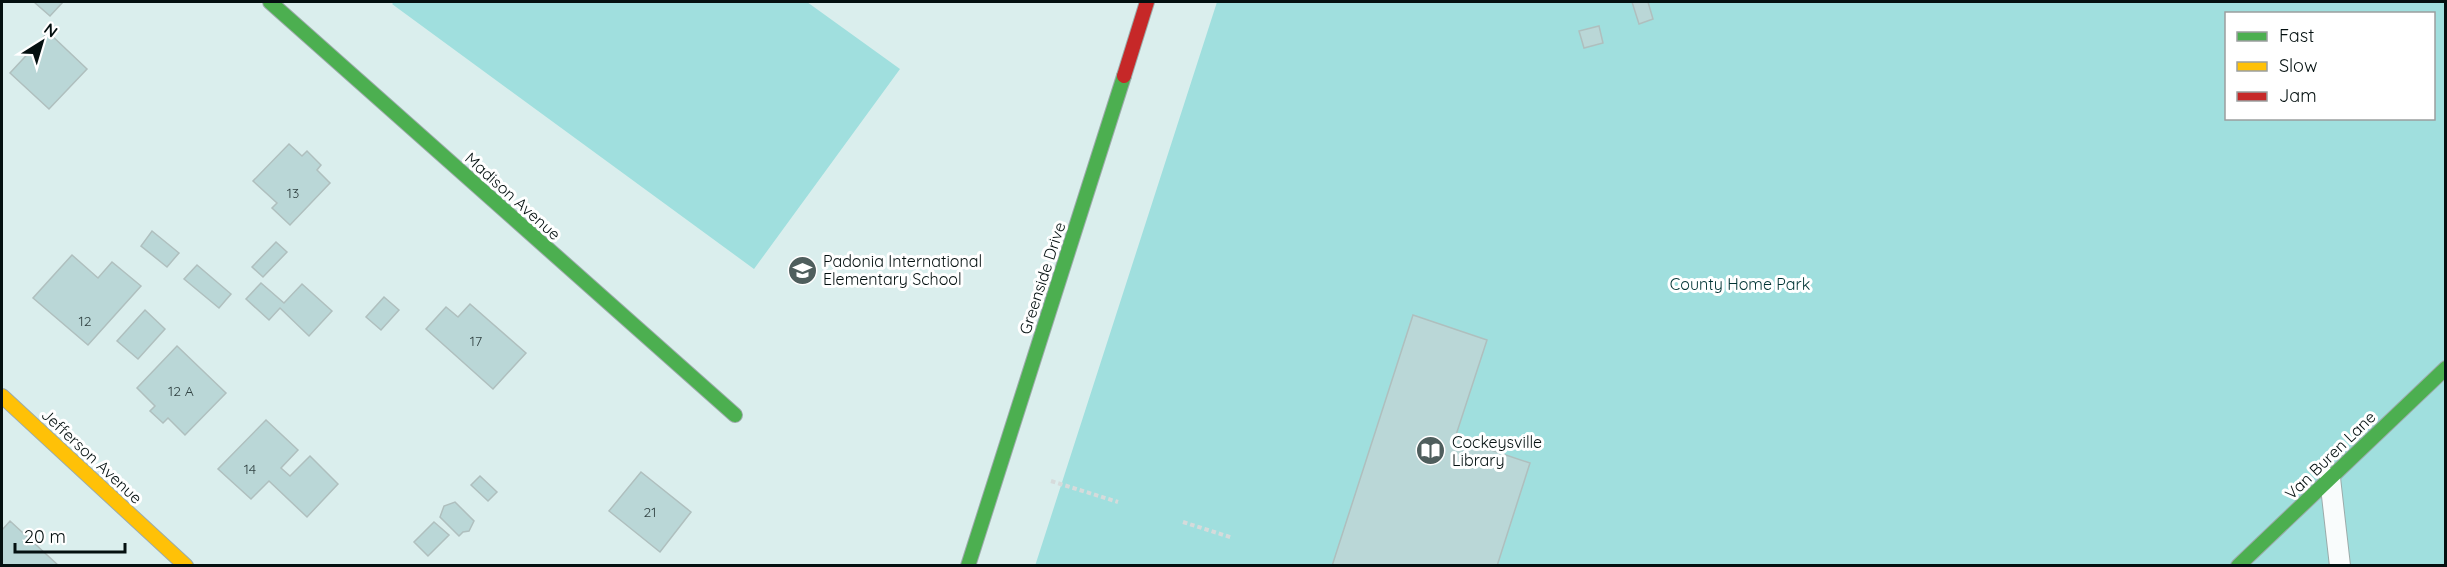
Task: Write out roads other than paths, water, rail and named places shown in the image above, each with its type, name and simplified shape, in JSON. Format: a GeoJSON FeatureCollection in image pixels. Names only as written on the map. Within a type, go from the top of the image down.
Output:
{"type":"FeatureCollection","features":[{"type":"Feature","properties":{"kind":"street","name":"Madison Avenue"},"geometry":{"type":"LineString","coordinates":[[270,2],[735,414]]}},
{"type":"Feature","properties":{"kind":"street","name":"Greenside Drive"},"geometry":{"type":"LineString","coordinates":[[968,566],[1147,2]]}},
{"type":"Feature","properties":{"kind":"street","name":"Van Buren Lane"},"geometry":{"type":"LineString","coordinates":[[2238,566],[2445,368]]}},
{"type":"Feature","properties":{"kind":"street","name":"Jefferson Avenue"},"geometry":{"type":"LineString","coordinates":[[2,396],[186,566]]}},
{"type":"Feature","properties":{"kind":"lane"},"geometry":{"type":"LineString","coordinates":[[2330,478],[2340,566]]}},
{"type":"Feature","properties":{"kind":"place","name":"Padonia International Elementary School"},"geometry":{"type":"Point","coordinates":[802,270]}},
{"type":"Feature","properties":{"kind":"place","name":"Cockeysville Library"},"geometry":{"type":"Point","coordinates":[1431,451]}},
{"type":"Feature","properties":{"kind":"park label","name":"County Home Park"},"geometry":{"type":"Point","coordinates":[1740,284]}}]}
